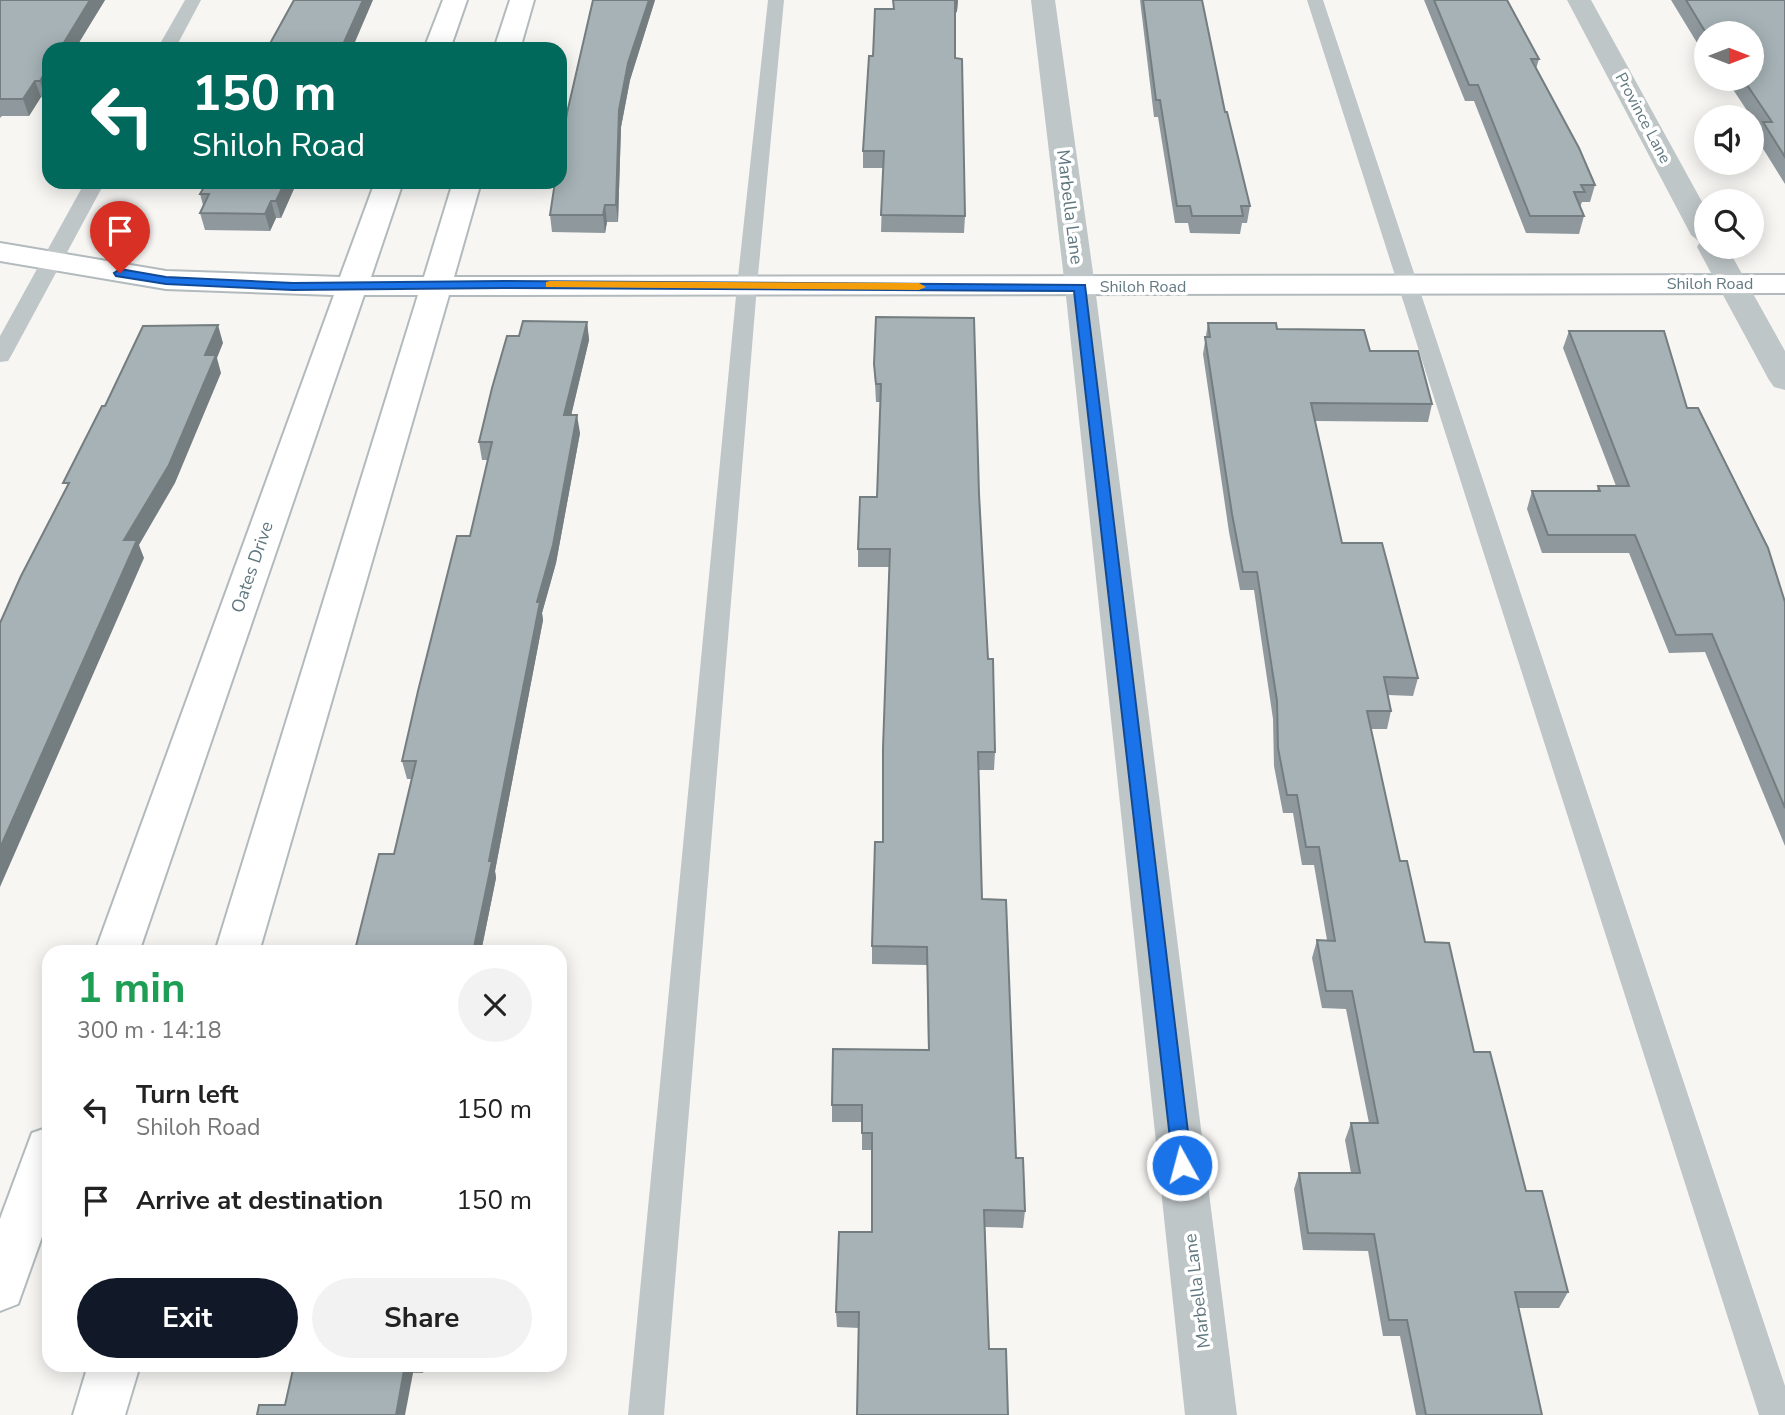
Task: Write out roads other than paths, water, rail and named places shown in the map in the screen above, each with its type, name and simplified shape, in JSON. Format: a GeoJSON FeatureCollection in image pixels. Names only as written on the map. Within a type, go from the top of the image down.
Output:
{"type":"FeatureCollection","features":[{"type":"Feature","properties":{"kind":"main road"},"geometry":{"type":"LineString","coordinates":[[440,42],[455,0]]}},
{"type":"Feature","properties":{"kind":"main road"},"geometry":{"type":"LineString","coordinates":[[509,42],[522,0]]}},
{"type":"Feature","properties":{"kind":"main road","name":"Oates Drive"},"geometry":{"type":"LineString","coordinates":[[119,945],[386,189]]}},
{"type":"Feature","properties":{"kind":"main road"},"geometry":{"type":"LineString","coordinates":[[239,945],[465,189]]}},
{"type":"Feature","properties":{"kind":"main road","name":"Shiloh Road"},"geometry":{"type":"LineString","coordinates":[[0,252],[166,280],[350,287],[1785,284]]}},
{"type":"Feature","properties":{"kind":"main road"},"geometry":{"type":"LineString","coordinates":[[0,1289],[42,1168]]}},
{"type":"Feature","properties":{"kind":"main road"},"geometry":{"type":"LineString","coordinates":[[99,1415],[112,1372]]}},
{"type":"Feature","properties":{"kind":"street","name":"Marbella Lane"},"geometry":{"type":"LineString","coordinates":[[1043,0],[1080,287],[1212,1415]]}},
{"type":"Feature","properties":{"kind":"street","name":"Province Lane"},"geometry":{"type":"LineString","coordinates":[[1579,0],[1694,213]]}},
{"type":"Feature","properties":{"kind":"street"},"geometry":{"type":"LineString","coordinates":[[1719,259],[1785,380]]}},
{"type":"Feature","properties":{"kind":"lane"},"geometry":{"type":"LineString","coordinates":[[170,42],[193,0]]}},
{"type":"Feature","properties":{"kind":"lane"},"geometry":{"type":"LineString","coordinates":[[646,1415],[747,286],[776,0]]}},
{"type":"Feature","properties":{"kind":"lane"},"geometry":{"type":"LineString","coordinates":[[1315,0],[1777,1415]]}},
{"type":"Feature","properties":{"kind":"lane"},"geometry":{"type":"LineString","coordinates":[[0,356],[91,189]]}}]}
